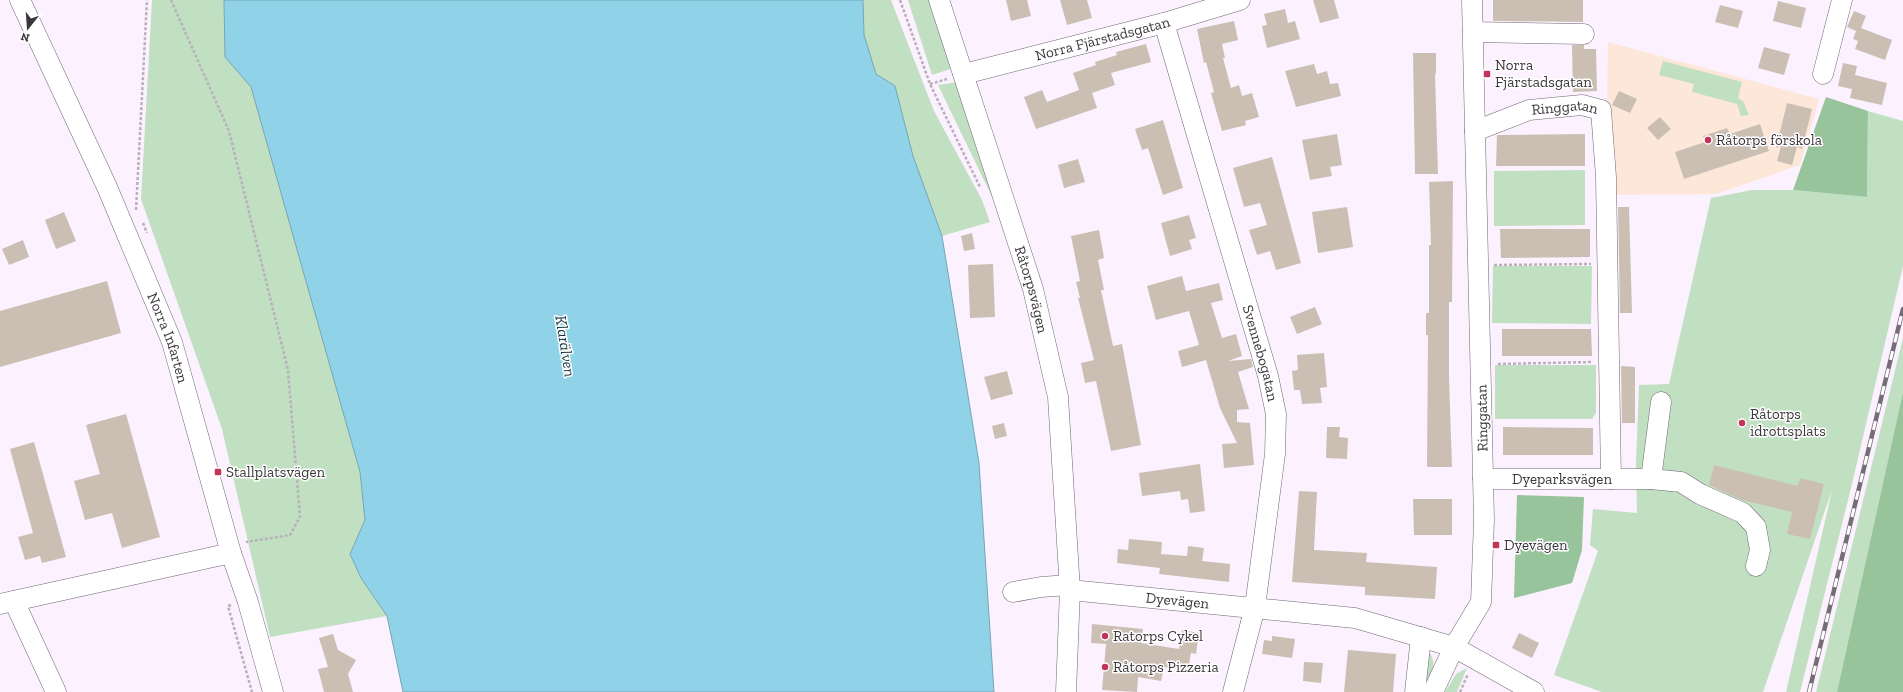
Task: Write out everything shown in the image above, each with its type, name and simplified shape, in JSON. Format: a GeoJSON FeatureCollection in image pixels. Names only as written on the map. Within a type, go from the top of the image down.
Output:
{"type":"FeatureCollection","features":[{"type":"Feature","properties":{"kind":"street","name":"Norra Infarten"},"geometry":{"type":"LineString","coordinates":[[20,0],[107,187],[172,342],[238,548],[248,602],[273,692]]}},
{"type":"Feature","properties":{"kind":"street","name":"Råtorpsvägen"},"geometry":{"type":"LineString","coordinates":[[938,0],[964,74],[1033,290],[1058,397],[1070,588],[1066,692]]}},
{"type":"Feature","properties":{"kind":"street","name":"Norra Fjärstadsgatan"},"geometry":{"type":"LineString","coordinates":[[964,74],[1164,23],[1240,0]]}},
{"type":"Feature","properties":{"kind":"street","name":"Ringgatan"},"geometry":{"type":"LineString","coordinates":[[1433,692],[1454,647],[1481,602],[1484,520],[1472,0]]}},
{"type":"Feature","properties":{"kind":"street"},"geometry":{"type":"LineString","coordinates":[[1823,74],[1842,0]]}},
{"type":"Feature","properties":{"kind":"street","name":"Svennebogatan"},"geometry":{"type":"LineString","coordinates":[[1164,23],[1268,376],[1276,414],[1275,454],[1255,607],[1234,692]]}},
{"type":"Feature","properties":{"kind":"street"},"geometry":{"type":"LineString","coordinates":[[1473,32],[1584,34]]}},
{"type":"Feature","properties":{"kind":"street","name":"Ringgatan"},"geometry":{"type":"LineString","coordinates":[[1475,131],[1529,110],[1582,105],[1602,110],[1606,177],[1611,479]]}},
{"type":"Feature","properties":{"kind":"street"},"geometry":{"type":"LineString","coordinates":[[1646,479],[1661,402]]}},
{"type":"Feature","properties":{"kind":"street","name":"Dyeparksvägen"},"geometry":{"type":"LineString","coordinates":[[1483,479],[1646,479],[1681,482],[1700,494],[1743,513],[1756,527],[1760,550],[1756,566]]}},
{"type":"Feature","properties":{"kind":"street"},"geometry":{"type":"LineString","coordinates":[[56,692],[7,603],[238,548]]}},
{"type":"Feature","properties":{"kind":"street","name":"Dyevägen"},"geometry":{"type":"LineString","coordinates":[[1013,592],[1040,587],[1070,588],[1356,618],[1454,647],[1534,692]]}},
{"type":"Feature","properties":{"kind":"street"},"geometry":{"type":"LineString","coordinates":[[1415,692],[1421,637]]}},
{"type":"Feature","properties":{"kind":"path"},"geometry":{"type":"LineString","coordinates":[[136,210],[147,0]]}},
{"type":"Feature","properties":{"kind":"path"},"geometry":{"type":"LineString","coordinates":[[171,0],[229,131],[288,370],[300,517],[290,535],[238,548]]}},
{"type":"Feature","properties":{"kind":"path"},"geometry":{"type":"LineString","coordinates":[[900,0],[930,84],[981,188]]}},
{"type":"Feature","properties":{"kind":"path"},"geometry":{"type":"LineString","coordinates":[[1478,265],[1608,264]]}},
{"type":"Feature","properties":{"kind":"path"},"geometry":{"type":"LineString","coordinates":[[1480,364],[1609,362]]}},
{"type":"Feature","properties":{"kind":"path"},"geometry":{"type":"LineString","coordinates":[[228,606],[252,692]]}},
{"type":"Feature","properties":{"kind":"shaded area","name":"Råtorps förskola"},"geometry":{"type":"Polygon","coordinates":[[[1608,42],[1819,99],[1800,165],[1716,194],[1614,195],[1607,116],[1608,42]]]}},
{"type":"Feature","properties":{"kind":"green space"},"geometry":{"type":"Polygon","coordinates":[[[152,0],[224,0],[225,57],[251,87],[360,472],[365,520],[350,554],[361,578],[387,616],[270,637],[222,429],[141,199],[152,0]]]}},
{"type":"Feature","properties":{"kind":"green space"},"geometry":{"type":"Polygon","coordinates":[[[863,0],[891,0],[934,111],[982,200],[990,222],[942,236],[913,156],[895,86],[876,75],[864,35],[863,0]]]}},
{"type":"Feature","properties":{"kind":"green space"},"geometry":{"type":"Polygon","coordinates":[[[908,0],[930,0],[954,68],[932,75],[908,0]]]}},
{"type":"Feature","properties":{"kind":"green space"},"geometry":{"type":"Polygon","coordinates":[[[1663,61],[1742,82],[1738,98],[1743,101],[1749,115],[1741,116],[1737,104],[1692,92],[1694,84],[1659,75],[1663,61]]]}},
{"type":"Feature","properties":{"kind":"green space"},"geometry":{"type":"Polygon","coordinates":[[[958,82],[995,203],[938,85],[958,82]]]}},
{"type":"Feature","properties":{"kind":"green space"},"geometry":{"type":"Polygon","coordinates":[[[1826,97],[1868,111],[1867,197],[1793,190],[1826,97]]]}},
{"type":"Feature","properties":{"kind":"green space","name":"Råtorps idrottsplats"},"geometry":{"type":"Polygon","coordinates":[[[1868,111],[1903,121],[1903,266],[1851,488],[1800,692],[1786,692],[1832,490],[1763,692],[1602,692],[1554,675],[1598,551],[1590,545],[1593,509],[1637,513],[1636,461],[1639,385],[1669,384],[1711,198],[1752,190],[1793,190],[1867,197],[1868,111]]]}},
{"type":"Feature","properties":{"kind":"green space"},"geometry":{"type":"Polygon","coordinates":[[[1585,170],[1585,225],[1494,226],[1494,171],[1585,170]]]}},
{"type":"Feature","properties":{"kind":"green space"},"geometry":{"type":"Polygon","coordinates":[[[1493,266],[1592,266],[1591,324],[1492,323],[1493,266]]]}},
{"type":"Feature","properties":{"kind":"green space"},"geometry":{"type":"Polygon","coordinates":[[[1903,338],[1903,392],[1837,692],[1816,692],[1903,338]]]}},
{"type":"Feature","properties":{"kind":"green space"},"geometry":{"type":"Polygon","coordinates":[[[1495,365],[1596,365],[1596,413],[1592,419],[1495,419],[1495,365]]]}},
{"type":"Feature","properties":{"kind":"green space"},"geometry":{"type":"Polygon","coordinates":[[[1903,392],[1903,692],[1837,692],[1903,392]]]}},
{"type":"Feature","properties":{"kind":"green space"},"geometry":{"type":"Polygon","coordinates":[[[1517,495],[1584,497],[1582,550],[1572,583],[1514,598],[1517,495]]]}},
{"type":"Feature","properties":{"kind":"green space"},"geometry":{"type":"Polygon","coordinates":[[[1424,647],[1432,658],[1433,664],[1430,674],[1420,692],[1424,647]]]}},
{"type":"Feature","properties":{"kind":"green space"},"geometry":{"type":"Polygon","coordinates":[[[1467,668],[1457,692],[1445,692],[1456,674],[1467,668]]]}},
{"type":"Feature","properties":{"kind":"water","name":"Klarälven"},"geometry":{"type":"Polygon","coordinates":[[[224,0],[863,0],[864,35],[876,74],[895,86],[913,156],[942,236],[979,463],[994,692],[403,692],[387,616],[361,578],[350,554],[365,520],[360,472],[251,87],[225,57],[224,0]]]}},
{"type":"Feature","properties":{"kind":"building"},"geometry":{"type":"Polygon","coordinates":[[[1006,0],[1027,0],[1031,16],[1011,21],[1006,0]]]}},
{"type":"Feature","properties":{"kind":"building"},"geometry":{"type":"Polygon","coordinates":[[[1060,0],[1087,0],[1092,18],[1067,25],[1060,0]]]}},
{"type":"Feature","properties":{"kind":"building"},"geometry":{"type":"Polygon","coordinates":[[[1313,0],[1334,0],[1339,18],[1320,23],[1313,0]]]}},
{"type":"Feature","properties":{"kind":"building"},"geometry":{"type":"Polygon","coordinates":[[[1493,0],[1583,0],[1583,22],[1493,21],[1493,0]]]}},
{"type":"Feature","properties":{"kind":"building"},"geometry":{"type":"Polygon","coordinates":[[[1778,1],[1806,8],[1801,28],[1773,21],[1778,1]]]}},
{"type":"Feature","properties":{"kind":"building"},"geometry":{"type":"Polygon","coordinates":[[[1720,5],[1743,11],[1738,28],[1715,22],[1720,5]]]}},
{"type":"Feature","properties":{"kind":"building"},"geometry":{"type":"Polygon","coordinates":[[[1285,9],[1288,23],[1295,21],[1300,39],[1267,48],[1262,26],[1267,25],[1264,14],[1285,9]]]}},
{"type":"Feature","properties":{"kind":"building"},"geometry":{"type":"Polygon","coordinates":[[[1854,11],[1866,16],[1861,28],[1892,40],[1885,60],[1855,49],[1858,41],[1853,39],[1856,31],[1847,27],[1854,11]]]}},
{"type":"Feature","properties":{"kind":"building"},"geometry":{"type":"Polygon","coordinates":[[[1234,21],[1238,40],[1222,44],[1225,58],[1223,58],[1231,88],[1239,85],[1242,96],[1252,93],[1259,117],[1245,121],[1246,125],[1222,131],[1211,93],[1214,92],[1206,62],[1204,63],[1197,29],[1234,21]]]}},
{"type":"Feature","properties":{"kind":"building"},"geometry":{"type":"Polygon","coordinates":[[[1146,44],[1151,62],[1111,73],[1115,85],[1092,93],[1097,108],[1036,129],[1024,97],[1042,90],[1047,102],[1079,90],[1073,73],[1096,65],[1095,62],[1117,55],[1116,52],[1146,44]]]}},
{"type":"Feature","properties":{"kind":"building"},"geometry":{"type":"Polygon","coordinates":[[[1572,45],[1584,45],[1584,49],[1596,49],[1597,91],[1573,92],[1572,45]]]}},
{"type":"Feature","properties":{"kind":"building"},"geometry":{"type":"Polygon","coordinates":[[[1764,47],[1790,54],[1784,75],[1758,68],[1764,47]]]}},
{"type":"Feature","properties":{"kind":"building"},"geometry":{"type":"Polygon","coordinates":[[[1413,53],[1436,53],[1435,74],[1438,174],[1415,174],[1413,53]]]}},
{"type":"Feature","properties":{"kind":"building"},"geometry":{"type":"Polygon","coordinates":[[[1843,63],[1857,66],[1855,75],[1887,83],[1882,105],[1850,98],[1852,89],[1838,86],[1843,63]]]}},
{"type":"Feature","properties":{"kind":"building"},"geometry":{"type":"Polygon","coordinates":[[[1314,64],[1317,74],[1327,71],[1330,84],[1338,83],[1341,96],[1296,107],[1285,71],[1314,64]]]}},
{"type":"Feature","properties":{"kind":"building"},"geometry":{"type":"Polygon","coordinates":[[[1619,91],[1637,99],[1630,113],[1612,105],[1619,91]]]}},
{"type":"Feature","properties":{"kind":"building"},"geometry":{"type":"Polygon","coordinates":[[[1787,103],[1812,109],[1802,149],[1797,147],[1792,165],[1777,161],[1781,146],[1776,148],[1787,103]]]}},
{"type":"Feature","properties":{"kind":"building"},"geometry":{"type":"Polygon","coordinates":[[[1660,117],[1671,129],[1658,140],[1647,128],[1660,117]]]}},
{"type":"Feature","properties":{"kind":"building"},"geometry":{"type":"Polygon","coordinates":[[[1163,120],[1183,188],[1163,195],[1148,148],[1142,150],[1135,129],[1163,120]]]}},
{"type":"Feature","properties":{"kind":"building"},"geometry":{"type":"Polygon","coordinates":[[[1760,124],[1769,151],[1684,179],[1675,152],[1705,142],[1703,136],[1727,128],[1730,134],[1760,124]]]}},
{"type":"Feature","properties":{"kind":"building"},"geometry":{"type":"Polygon","coordinates":[[[1337,134],[1342,165],[1330,167],[1332,176],[1310,180],[1302,140],[1337,134]]]}},
{"type":"Feature","properties":{"kind":"building"},"geometry":{"type":"Polygon","coordinates":[[[1585,134],[1585,166],[1496,166],[1497,135],[1585,134]]]}},
{"type":"Feature","properties":{"kind":"building"},"geometry":{"type":"Polygon","coordinates":[[[1272,157],[1301,263],[1276,270],[1270,251],[1257,255],[1249,230],[1267,225],[1260,203],[1244,207],[1233,168],[1272,157]]]}},
{"type":"Feature","properties":{"kind":"building"},"geometry":{"type":"Polygon","coordinates":[[[1078,159],[1085,182],[1064,188],[1058,165],[1078,159]]]}},
{"type":"Feature","properties":{"kind":"building"},"geometry":{"type":"Polygon","coordinates":[[[1453,181],[1452,302],[1449,302],[1449,378],[1452,467],[1427,467],[1428,335],[1426,335],[1426,313],[1429,313],[1429,245],[1431,245],[1429,182],[1453,181]]]}},
{"type":"Feature","properties":{"kind":"building"},"geometry":{"type":"Polygon","coordinates":[[[1347,207],[1353,247],[1318,253],[1312,212],[1347,207]]]}},
{"type":"Feature","properties":{"kind":"building"},"geometry":{"type":"Polygon","coordinates":[[[1618,207],[1629,207],[1632,313],[1620,313],[1618,207]]]}},
{"type":"Feature","properties":{"kind":"building"},"geometry":{"type":"Polygon","coordinates":[[[64,212],[76,241],[56,249],[45,220],[64,212]]]}},
{"type":"Feature","properties":{"kind":"building"},"geometry":{"type":"Polygon","coordinates":[[[1189,215],[1196,238],[1189,240],[1192,249],[1170,256],[1161,223],[1189,215]]]}},
{"type":"Feature","properties":{"kind":"building"},"geometry":{"type":"Polygon","coordinates":[[[1500,229],[1590,229],[1590,257],[1501,258],[1500,229]]]}},
{"type":"Feature","properties":{"kind":"building"},"geometry":{"type":"Polygon","coordinates":[[[1099,230],[1104,258],[1098,260],[1104,290],[1101,290],[1113,346],[1122,344],[1141,445],[1111,451],[1096,381],[1085,383],[1081,363],[1094,360],[1078,298],[1080,298],[1076,282],[1080,281],[1071,236],[1099,230]]]}},
{"type":"Feature","properties":{"kind":"building"},"geometry":{"type":"Polygon","coordinates":[[[972,233],[975,249],[964,251],[961,236],[972,233]]]}},
{"type":"Feature","properties":{"kind":"building"},"geometry":{"type":"Polygon","coordinates":[[[23,240],[29,257],[9,265],[2,249],[23,240]]]}},
{"type":"Feature","properties":{"kind":"building"},"geometry":{"type":"Polygon","coordinates":[[[993,264],[995,317],[970,318],[968,265],[993,264]]]}},
{"type":"Feature","properties":{"kind":"building"},"geometry":{"type":"Polygon","coordinates":[[[1182,276],[1186,291],[1219,283],[1223,300],[1211,303],[1222,338],[1236,334],[1242,356],[1228,361],[1251,359],[1253,367],[1238,372],[1249,409],[1237,410],[1237,422],[1250,423],[1254,465],[1224,468],[1222,444],[1237,443],[1220,408],[1206,360],[1182,367],[1178,351],[1199,345],[1189,311],[1156,320],[1147,286],[1182,276]]]}},
{"type":"Feature","properties":{"kind":"building"},"geometry":{"type":"Polygon","coordinates":[[[107,281],[121,333],[0,367],[0,311],[107,281]]]}},
{"type":"Feature","properties":{"kind":"building"},"geometry":{"type":"Polygon","coordinates":[[[1315,307],[1322,324],[1297,334],[1290,317],[1315,307]]]}},
{"type":"Feature","properties":{"kind":"building"},"geometry":{"type":"Polygon","coordinates":[[[1502,329],[1591,329],[1592,356],[1502,356],[1502,329]]]}},
{"type":"Feature","properties":{"kind":"building"},"geometry":{"type":"Polygon","coordinates":[[[1324,353],[1327,387],[1320,388],[1322,403],[1302,404],[1300,390],[1294,390],[1292,371],[1298,370],[1297,355],[1324,353]]]}},
{"type":"Feature","properties":{"kind":"building"},"geometry":{"type":"Polygon","coordinates":[[[1621,366],[1635,367],[1635,423],[1622,423],[1621,366]]]}},
{"type":"Feature","properties":{"kind":"building"},"geometry":{"type":"Polygon","coordinates":[[[1007,371],[1013,394],[991,400],[984,377],[1007,371]]]}},
{"type":"Feature","properties":{"kind":"building"},"geometry":{"type":"Polygon","coordinates":[[[126,414],[160,537],[122,548],[112,513],[85,520],[74,481],[100,474],[86,425],[126,414]]]}},
{"type":"Feature","properties":{"kind":"building"},"geometry":{"type":"Polygon","coordinates":[[[1004,423],[1007,436],[995,439],[992,426],[1004,423]]]}},
{"type":"Feature","properties":{"kind":"building"},"geometry":{"type":"Polygon","coordinates":[[[1327,427],[1340,427],[1339,437],[1348,438],[1347,459],[1326,458],[1327,427]]]}},
{"type":"Feature","properties":{"kind":"building"},"geometry":{"type":"Polygon","coordinates":[[[1503,427],[1593,428],[1593,455],[1503,455],[1503,427]]]}},
{"type":"Feature","properties":{"kind":"building"},"geometry":{"type":"Polygon","coordinates":[[[34,442],[66,557],[42,563],[40,556],[25,560],[18,537],[33,533],[10,449],[34,442]]]}},
{"type":"Feature","properties":{"kind":"building"},"geometry":{"type":"Polygon","coordinates":[[[1200,464],[1205,511],[1190,513],[1188,499],[1181,500],[1180,491],[1142,496],[1139,473],[1200,464]]]}},
{"type":"Feature","properties":{"kind":"building"},"geometry":{"type":"Polygon","coordinates":[[[1714,465],[1798,486],[1800,478],[1824,484],[1810,539],[1787,534],[1792,512],[1742,500],[1709,485],[1714,465]]]}},
{"type":"Feature","properties":{"kind":"building"},"geometry":{"type":"Polygon","coordinates":[[[1299,491],[1317,492],[1314,550],[1367,553],[1366,562],[1437,567],[1435,599],[1365,595],[1365,587],[1292,582],[1299,491]]]}},
{"type":"Feature","properties":{"kind":"building"},"geometry":{"type":"Polygon","coordinates":[[[1413,499],[1452,499],[1452,535],[1414,535],[1413,499]]]}},
{"type":"Feature","properties":{"kind":"building"},"geometry":{"type":"Polygon","coordinates":[[[1129,539],[1162,542],[1161,554],[1187,556],[1188,546],[1204,548],[1202,561],[1230,564],[1229,582],[1159,574],[1160,568],[1117,563],[1118,549],[1128,550],[1129,539]]]}},
{"type":"Feature","properties":{"kind":"building"},"geometry":{"type":"Polygon","coordinates":[[[1092,624],[1143,629],[1141,643],[1179,649],[1182,630],[1199,633],[1196,654],[1191,653],[1188,670],[1164,667],[1161,681],[1138,677],[1137,692],[1102,690],[1106,644],[1091,643],[1092,624]]]}},
{"type":"Feature","properties":{"kind":"building"},"geometry":{"type":"Polygon","coordinates":[[[1519,633],[1539,643],[1532,658],[1512,648],[1519,633]]]}},
{"type":"Feature","properties":{"kind":"building"},"geometry":{"type":"Polygon","coordinates":[[[333,634],[338,650],[356,660],[348,674],[353,692],[324,692],[318,669],[328,667],[319,638],[333,634]]]}},
{"type":"Feature","properties":{"kind":"building"},"geometry":{"type":"Polygon","coordinates":[[[1272,636],[1295,639],[1292,658],[1262,654],[1264,640],[1272,641],[1272,636]]]}},
{"type":"Feature","properties":{"kind":"building"},"geometry":{"type":"Polygon","coordinates":[[[1348,650],[1396,654],[1393,692],[1344,692],[1348,650]]]}},
{"type":"Feature","properties":{"kind":"building"},"geometry":{"type":"Polygon","coordinates":[[[1304,662],[1323,663],[1321,683],[1303,681],[1304,662]]]}},
{"type":"Feature","properties":{"kind":"railway"},"geometry":{"type":"LineString","coordinates":[[1809,692],[1903,309]]}},
{"type":"Feature","properties":{"kind":"place","name":"Norra Fjärstadsgatan"},"geometry":{"type":"Point","coordinates":[1487,74]}},
{"type":"Feature","properties":{"kind":"place","name":"Råtorps förskola"},"geometry":{"type":"Point","coordinates":[1708,140]}},
{"type":"Feature","properties":{"kind":"place","name":"Råtorps idrottsplats"},"geometry":{"type":"Point","coordinates":[1742,423]}},
{"type":"Feature","properties":{"kind":"place","name":"Stallplatsvägen"},"geometry":{"type":"Point","coordinates":[218,472]}},
{"type":"Feature","properties":{"kind":"place","name":"Dyevägen"},"geometry":{"type":"Point","coordinates":[1496,545]}},
{"type":"Feature","properties":{"kind":"place","name":"Ratorps Cykel"},"geometry":{"type":"Point","coordinates":[1105,636]}},
{"type":"Feature","properties":{"kind":"place","name":"Råtorps Pizzeria"},"geometry":{"type":"Point","coordinates":[1105,667]}}]}
